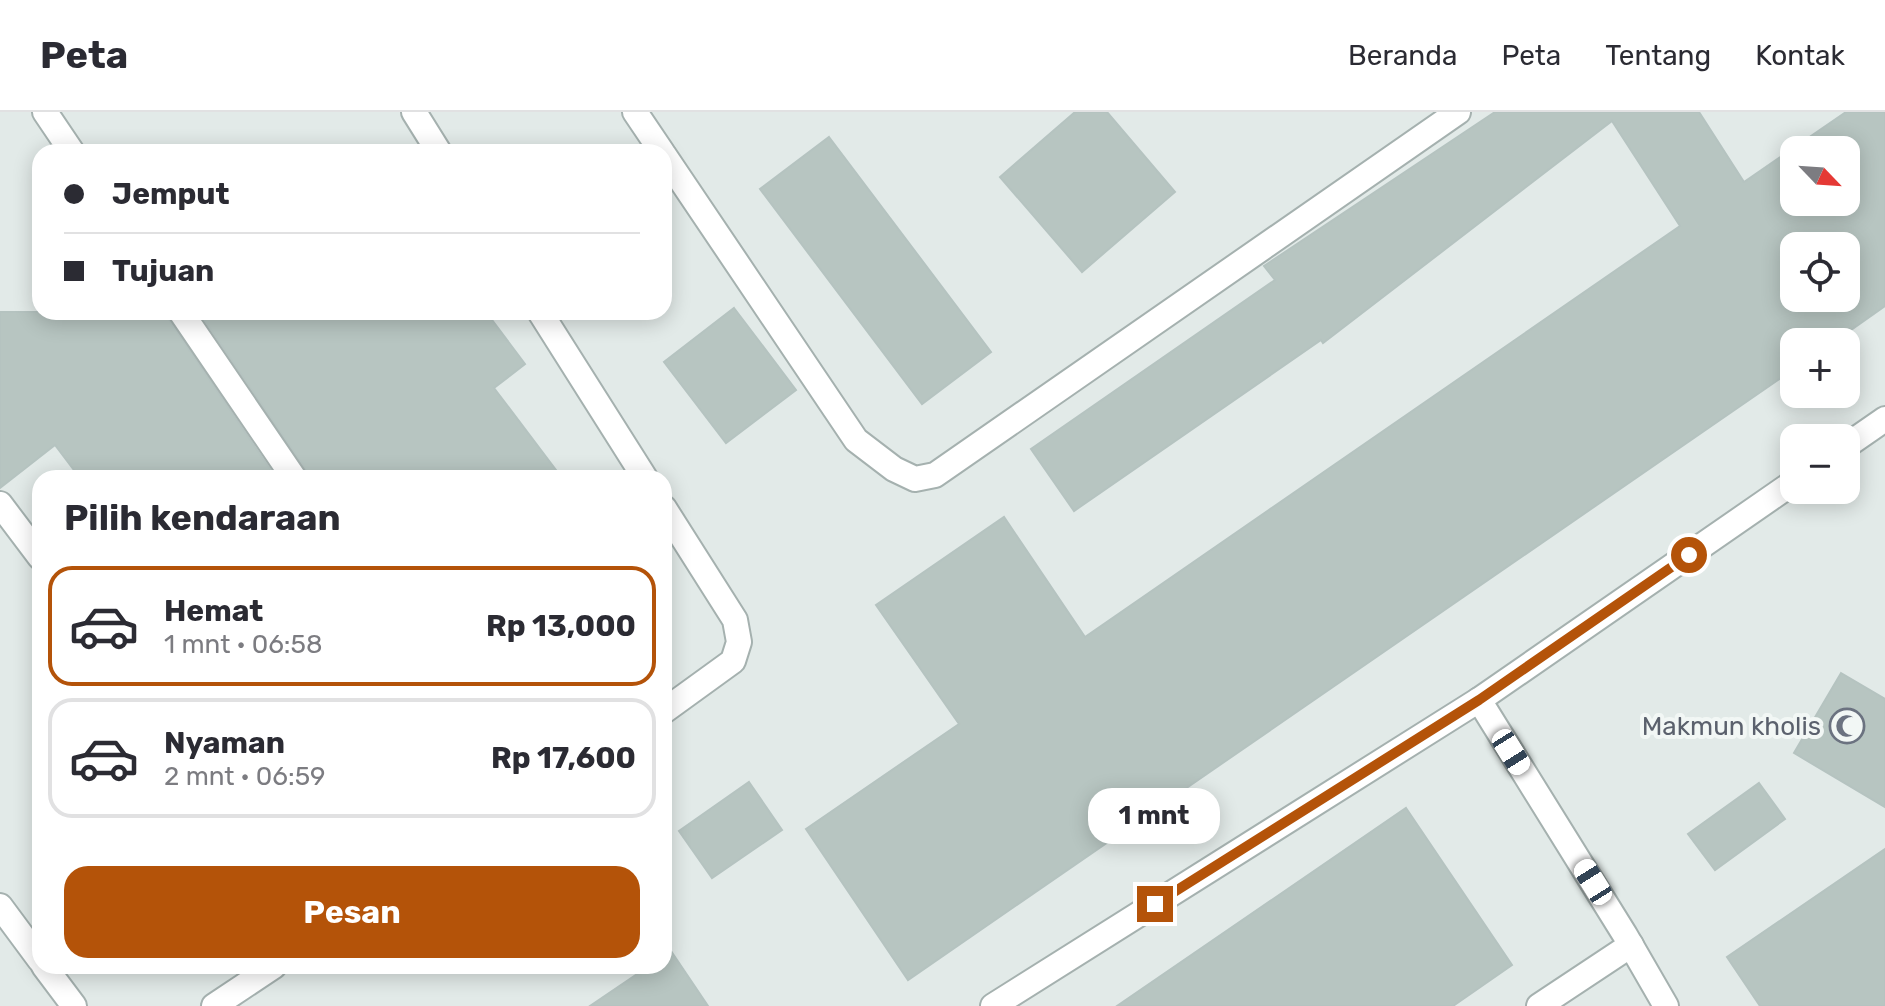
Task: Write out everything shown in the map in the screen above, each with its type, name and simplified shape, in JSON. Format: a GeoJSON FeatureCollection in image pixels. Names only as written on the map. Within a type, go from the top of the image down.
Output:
{"type":"FeatureCollection","features":[{"type":"Feature","properties":{"kind":"street"},"geometry":{"type":"LineString","coordinates":[[45,112],[67,144]]}},
{"type":"Feature","properties":{"kind":"street"},"geometry":{"type":"LineString","coordinates":[[414,112],[434,144]]}},
{"type":"Feature","properties":{"kind":"street"},"geometry":{"type":"LineString","coordinates":[[635,112],[657,144]]}},
{"type":"Feature","properties":{"kind":"street"},"geometry":{"type":"LineString","coordinates":[[672,166],[856,440],[894,469],[915,479],[935,475],[1458,112]]}},
{"type":"Feature","properties":{"kind":"street"},"geometry":{"type":"LineString","coordinates":[[186,320],[289,470]]}},
{"type":"Feature","properties":{"kind":"street"},"geometry":{"type":"LineString","coordinates":[[545,320],[640,470]]}},
{"type":"Feature","properties":{"kind":"street"},"geometry":{"type":"LineString","coordinates":[[1860,436],[1885,419]]}},
{"type":"Feature","properties":{"kind":"street"},"geometry":{"type":"LineString","coordinates":[[993,1006],[1479,700],[1780,492]]}},
{"type":"Feature","properties":{"kind":"street"},"geometry":{"type":"LineString","coordinates":[[0,504],[32,546]]}},
{"type":"Feature","properties":{"kind":"street"},"geometry":{"type":"LineString","coordinates":[[672,521],[735,620],[739,642],[733,661],[672,705]]}},
{"type":"Feature","properties":{"kind":"street"},"geometry":{"type":"LineString","coordinates":[[1479,700],[1666,1006]]}},
{"type":"Feature","properties":{"kind":"street"},"geometry":{"type":"LineString","coordinates":[[0,906],[32,949]]}},
{"type":"Feature","properties":{"kind":"street"},"geometry":{"type":"LineString","coordinates":[[1539,1006],[1631,945]]}},
{"type":"Feature","properties":{"kind":"street"},"geometry":{"type":"LineString","coordinates":[[50,974],[74,1006]]}},
{"type":"Feature","properties":{"kind":"street"},"geometry":{"type":"LineString","coordinates":[[214,1006],[262,974]]}},
{"type":"Feature","properties":{"kind":"building"},"geometry":{"type":"Polygon","coordinates":[[[1075,112],[1107,112],[1175,192],[1082,272],[1000,177],[1075,112]]]}},
{"type":"Feature","properties":{"kind":"building"},"geometry":{"type":"Polygon","coordinates":[[[1495,112],[1699,112],[1744,182],[1780,157],[1780,216],[1860,216],[1860,136],[1811,136],[1846,112],[1885,112],[1885,306],[1854,328],[1780,328],[1780,379],[908,980],[806,829],[959,724],[876,605],[1004,517],[1085,637],[1680,226],[1612,121],[1323,343],[1321,340],[1074,511],[1031,449],[1275,280],[1264,266],[1495,112]]]}},
{"type":"Feature","properties":{"kind":"building"},"geometry":{"type":"Polygon","coordinates":[[[829,137],[991,352],[922,404],[760,189],[829,137]]]}},
{"type":"Feature","properties":{"kind":"building"},"geometry":{"type":"Polygon","coordinates":[[[734,308],[796,390],[726,443],[664,362],[734,308]]]}},
{"type":"Feature","properties":{"kind":"building"},"geometry":{"type":"Polygon","coordinates":[[[0,312],[32,312],[32,320],[169,320],[271,470],[74,470],[55,445],[0,488],[0,312]]]}},
{"type":"Feature","properties":{"kind":"building"},"geometry":{"type":"Polygon","coordinates":[[[204,320],[492,320],[525,364],[494,388],[556,470],[306,470],[204,320]]]}},
{"type":"Feature","properties":{"kind":"building","name":"Makmun kholis"},"geometry":{"type":"Polygon","coordinates":[[[1841,673],[1885,699],[1885,807],[1794,753],[1841,673]]]}},
{"type":"Feature","properties":{"kind":"building"},"geometry":{"type":"Polygon","coordinates":[[[749,782],[782,830],[712,878],[679,831],[749,782]]]}},
{"type":"Feature","properties":{"kind":"building"},"geometry":{"type":"Polygon","coordinates":[[[1759,783],[1785,819],[1715,870],[1688,834],[1759,783]]]}},
{"type":"Feature","properties":{"kind":"building"},"geometry":{"type":"Polygon","coordinates":[[[1406,808],[1512,965],[1453,1006],[1117,1006],[1406,808]]]}},
{"type":"Feature","properties":{"kind":"building"},"geometry":{"type":"Polygon","coordinates":[[[1885,849],[1885,1006],[1760,1006],[1727,957],[1885,849]]]}},
{"type":"Feature","properties":{"kind":"building"},"geometry":{"type":"Polygon","coordinates":[[[672,952],[708,1006],[590,1006],[637,974],[672,974],[672,952]]]}},
{"type":"Feature","properties":{"kind":"place","name":"Makmun kholis"},"geometry":{"type":"Point","coordinates":[1847,726]}},
{"type":"Feature","properties":{"kind":"route"},"geometry":{"type":"LineString","coordinates":[[1155,904],[1479,700],[1689,555]]}}]}
